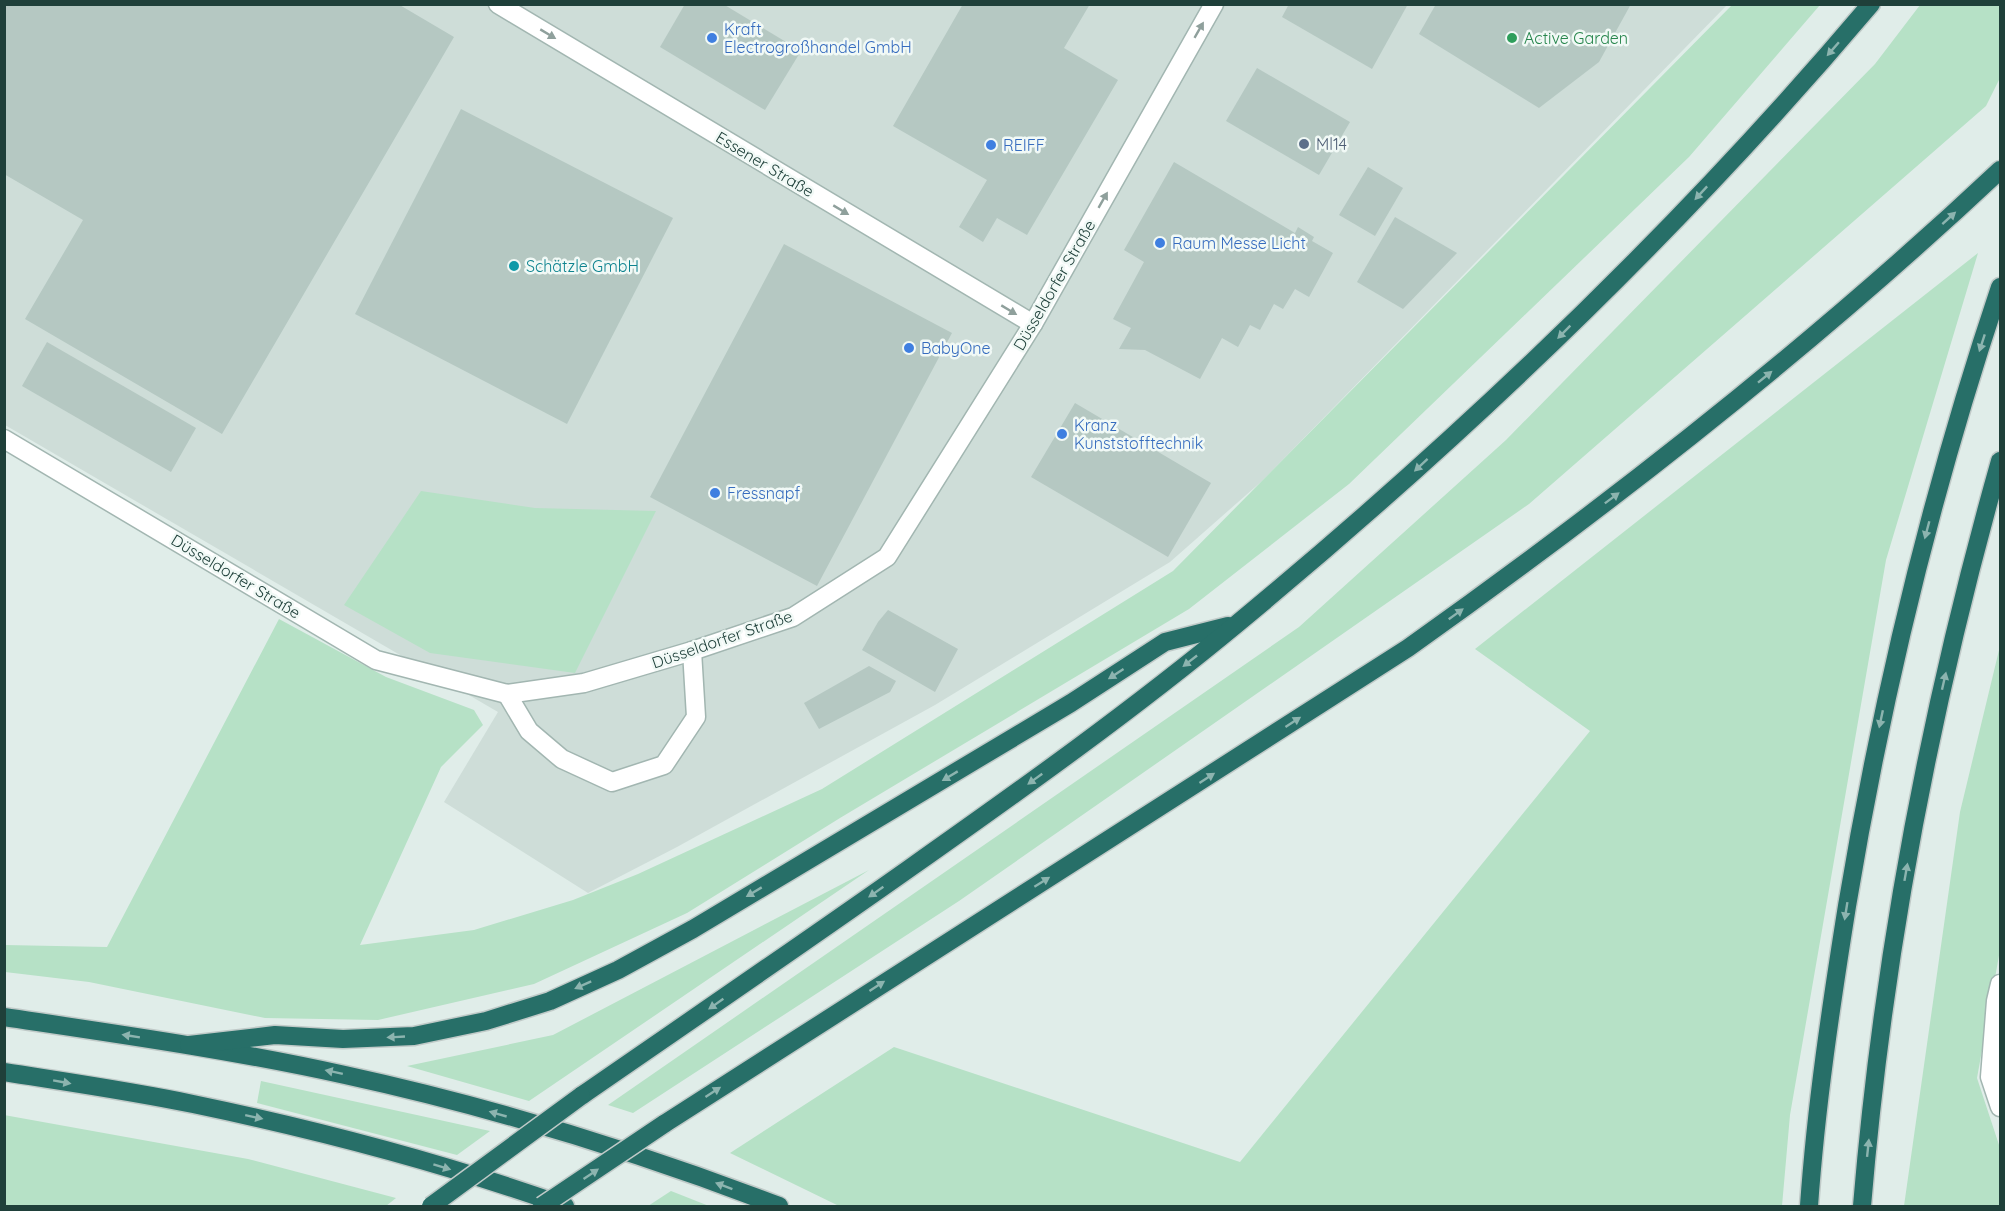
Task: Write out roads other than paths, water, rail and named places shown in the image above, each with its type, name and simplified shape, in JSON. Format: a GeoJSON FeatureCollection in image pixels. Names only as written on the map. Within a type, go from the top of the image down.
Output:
{"type":"FeatureCollection","features":[{"type":"Feature","properties":{"kind":"highway"},"geometry":{"type":"LineString","coordinates":[[431,1206],[581,1096],[1007,800],[1236,625],[1395,489],[1553,344],[1671,224],[1779,109],[1870,4]]}},
{"type":"Feature","properties":{"kind":"highway"},"geometry":{"type":"LineString","coordinates":[[543,1206],[664,1124],[1408,648],[1505,579],[1638,478],[1776,368],[1905,257],[2001,170]]}},
{"type":"Feature","properties":{"kind":"highway"},"geometry":{"type":"LineString","coordinates":[[1809,1206],[1830,1011],[1858,840],[1891,673],[1914,576],[1949,450],[2001,287]]}},
{"type":"Feature","properties":{"kind":"highway"},"geometry":{"type":"LineString","coordinates":[[1862,1206],[1883,1017],[1910,845],[1959,616],[2001,461]]}},
{"type":"Feature","properties":{"kind":"highway"},"geometry":{"type":"LineString","coordinates":[[189,1045],[275,1035],[343,1039],[414,1036],[486,1021],[550,1001],[618,970],[693,929],[1071,703],[1165,642],[1236,625]]}},
{"type":"Feature","properties":{"kind":"highway"},"geometry":{"type":"LineString","coordinates":[[4,1017],[189,1045],[345,1075],[432,1095],[682,1170],[779,1206]]}},
{"type":"Feature","properties":{"kind":"highway"},"geometry":{"type":"LineString","coordinates":[[4,1072],[190,1104],[276,1122],[428,1163],[565,1206]]}},
{"type":"Feature","properties":{"kind":"street","name":"Essener Straße"},"geometry":{"type":"LineString","coordinates":[[498,4],[1033,324]]}},
{"type":"Feature","properties":{"kind":"street","name":"Düsseldorfer Straße"},"geometry":{"type":"LineString","coordinates":[[4,439],[376,660],[507,694],[584,683],[692,651],[793,617],[886,557],[1033,324],[1214,4]]}},
{"type":"Feature","properties":{"kind":"street"},"geometry":{"type":"LineString","coordinates":[[507,694],[529,731],[562,759],[612,782],[664,765],[696,717],[692,651]]}},
{"type":"Feature","properties":{"kind":"street"},"geometry":{"type":"LineString","coordinates":[[2001,984],[1996,1001],[1990,1077],[2001,1107]]}},
{"type":"Feature","properties":{"kind":"place","name":"Kraft Electrogroßhandel GmbH"},"geometry":{"type":"Point","coordinates":[712,38]}},
{"type":"Feature","properties":{"kind":"place","name":"Active Garden"},"geometry":{"type":"Point","coordinates":[1512,38]}},
{"type":"Feature","properties":{"kind":"place","name":"Ml14"},"geometry":{"type":"Point","coordinates":[1304,144]}},
{"type":"Feature","properties":{"kind":"place","name":"REIFF"},"geometry":{"type":"Point","coordinates":[991,145]}},
{"type":"Feature","properties":{"kind":"place","name":"Raum Messe Licht"},"geometry":{"type":"Point","coordinates":[1160,243]}},
{"type":"Feature","properties":{"kind":"place","name":"Schätzle GmbH"},"geometry":{"type":"Point","coordinates":[514,266]}},
{"type":"Feature","properties":{"kind":"place","name":"BabyOne"},"geometry":{"type":"Point","coordinates":[909,348]}},
{"type":"Feature","properties":{"kind":"place","name":"Kranz Kunststofftechnik"},"geometry":{"type":"Point","coordinates":[1062,434]}},
{"type":"Feature","properties":{"kind":"place","name":"Fressnapf"},"geometry":{"type":"Point","coordinates":[715,493]}}]}
